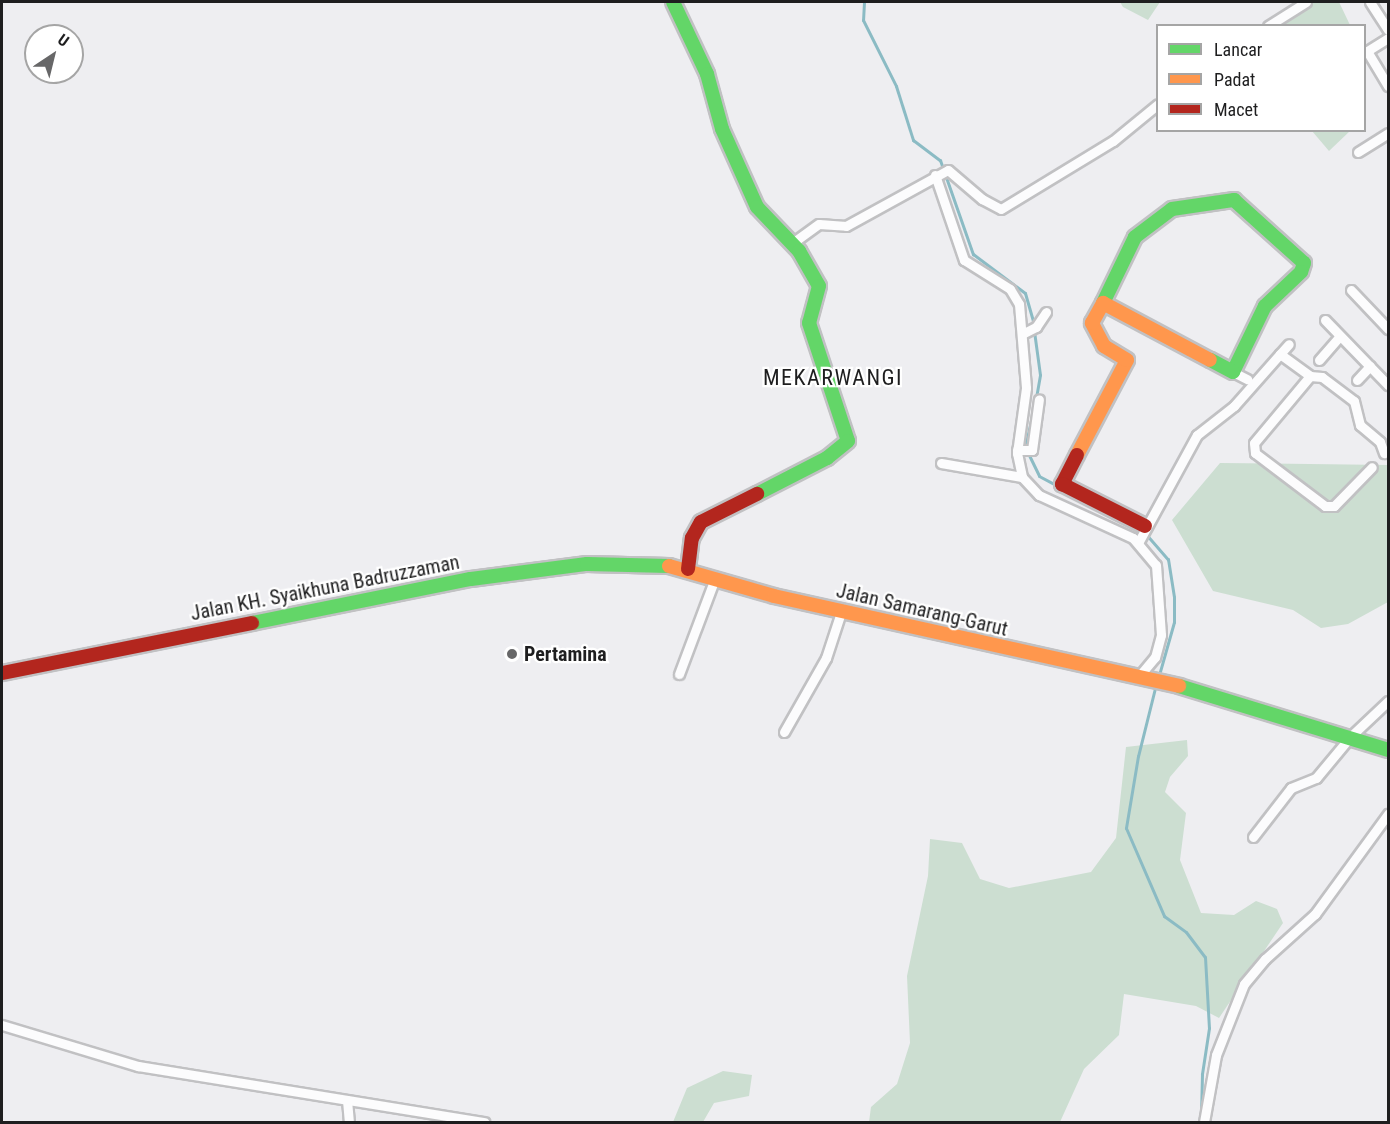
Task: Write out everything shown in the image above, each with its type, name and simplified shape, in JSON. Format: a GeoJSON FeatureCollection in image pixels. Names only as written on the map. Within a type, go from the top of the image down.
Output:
{"type":"FeatureCollection","features":[{"type":"Feature","properties":{"kind":"street"},"geometry":{"type":"LineString","coordinates":[[673,2],[707,74],[722,129],[757,207],[791,244],[819,286],[820,294],[809,323],[848,444],[779,484],[701,522],[692,538],[688,569]]}},
{"type":"Feature","properties":{"kind":"street"},"geometry":{"type":"LineString","coordinates":[[1271,24],[1306,2]]}},
{"type":"Feature","properties":{"kind":"street"},"geometry":{"type":"LineString","coordinates":[[1371,2],[1389,30]]}},
{"type":"Feature","properties":{"kind":"street"},"geometry":{"type":"LineString","coordinates":[[1388,84],[1367,51],[1389,38]]}},
{"type":"Feature","properties":{"kind":"street"},"geometry":{"type":"LineString","coordinates":[[941,173],[1001,208],[1113,141],[1156,106]]}},
{"type":"Feature","properties":{"kind":"street"},"geometry":{"type":"LineString","coordinates":[[1358,152],[1389,133]]}},
{"type":"Feature","properties":{"kind":"street"},"geometry":{"type":"LineString","coordinates":[[791,244],[819,225],[846,226],[941,173]]}},
{"type":"Feature","properties":{"kind":"street"},"geometry":{"type":"LineString","coordinates":[[941,173],[964,260],[1016,297],[1029,330],[1022,477]]}},
{"type":"Feature","properties":{"kind":"street"},"geometry":{"type":"LineString","coordinates":[[1145,676],[1155,657],[1161,635],[1156,565],[1141,536],[1062,484],[1127,360],[1104,346],[1092,323],[1135,237],[1172,209],[1234,200],[1304,263],[1301,272],[1265,306],[1233,372]]}},
{"type":"Feature","properties":{"kind":"street"},"geometry":{"type":"LineString","coordinates":[[1351,290],[1389,329]]}},
{"type":"Feature","properties":{"kind":"street"},"geometry":{"type":"LineString","coordinates":[[1102,303],[1247,379]]}},
{"type":"Feature","properties":{"kind":"street"},"geometry":{"type":"LineString","coordinates":[[1029,330],[1046,312]]}},
{"type":"Feature","properties":{"kind":"street"},"geometry":{"type":"LineString","coordinates":[[1325,320],[1389,385]]}},
{"type":"Feature","properties":{"kind":"street"},"geometry":{"type":"LineString","coordinates":[[1318,360],[1339,336]]}},
{"type":"Feature","properties":{"kind":"street"},"geometry":{"type":"LineString","coordinates":[[1141,536],[1197,435],[1234,406],[1288,344]]}},
{"type":"Feature","properties":{"kind":"street"},"geometry":{"type":"LineString","coordinates":[[1280,354],[1310,376],[1322,377],[1354,402],[1360,425],[1380,442],[1384,453]]}},
{"type":"Feature","properties":{"kind":"street"},"geometry":{"type":"LineString","coordinates":[[1358,380],[1370,366]]}},
{"type":"Feature","properties":{"kind":"street"},"geometry":{"type":"LineString","coordinates":[[1310,376],[1254,443],[1255,453],[1325,506],[1334,506],[1372,467]]}},
{"type":"Feature","properties":{"kind":"street"},"geometry":{"type":"LineString","coordinates":[[1023,450],[1039,399]]}},
{"type":"Feature","properties":{"kind":"street"},"geometry":{"type":"LineString","coordinates":[[941,463],[1022,477],[1039,495],[1141,536]]}},
{"type":"Feature","properties":{"kind":"street","name":"Jalan KH. Syaikhuna Badruzzaman"},"geometry":{"type":"LineString","coordinates":[[2,673],[471,579],[587,564],[658,565]]}},
{"type":"Feature","properties":{"kind":"street","name":"Jalan Samarang-Garut"},"geometry":{"type":"LineString","coordinates":[[658,565],[688,569],[842,612],[992,647],[1145,676],[1351,736]]}},
{"type":"Feature","properties":{"kind":"street"},"geometry":{"type":"LineString","coordinates":[[679,674],[715,578]]}},
{"type":"Feature","properties":{"kind":"street"},"geometry":{"type":"LineString","coordinates":[[784,732],[826,658],[842,612]]}},
{"type":"Feature","properties":{"kind":"street"},"geometry":{"type":"LineString","coordinates":[[1253,837],[1291,788],[1316,778],[1351,736],[1389,701]]}},
{"type":"Feature","properties":{"kind":"street"},"geometry":{"type":"LineString","coordinates":[[1351,736],[1389,750]]}},
{"type":"Feature","properties":{"kind":"street"},"geometry":{"type":"LineString","coordinates":[[1204,1122],[1216,1055],[1244,984],[1265,959],[1315,914],[1389,814]]}},
{"type":"Feature","properties":{"kind":"street"},"geometry":{"type":"LineString","coordinates":[[2,1025],[138,1066],[485,1122]]}},
{"type":"Feature","properties":{"kind":"street"},"geometry":{"type":"LineString","coordinates":[[347,1100],[349,1122]]}},
{"type":"Feature","properties":{"kind":"green space"},"geometry":{"type":"Polygon","coordinates":[[[1120,2],[1160,2],[1148,20],[1123,7],[1120,2]]]}},
{"type":"Feature","properties":{"kind":"green space"},"geometry":{"type":"Polygon","coordinates":[[[1309,2],[1339,2],[1350,24],[1275,24],[1309,2]]]}},
{"type":"Feature","properties":{"kind":"green space"},"geometry":{"type":"Polygon","coordinates":[[[1313,132],[1349,132],[1329,151],[1313,132]]]}},
{"type":"Feature","properties":{"kind":"green space"},"geometry":{"type":"Polygon","coordinates":[[[1220,463],[1388,465],[1388,602],[1348,624],[1321,628],[1293,610],[1213,591],[1172,520],[1220,463]]]}},
{"type":"Feature","properties":{"kind":"green space"},"geometry":{"type":"Polygon","coordinates":[[[1187,740],[1188,756],[1170,777],[1165,792],[1186,813],[1180,860],[1201,913],[1234,915],[1256,901],[1277,909],[1283,923],[1219,1018],[1196,1006],[1124,994],[1119,1035],[1084,1069],[1060,1122],[869,1122],[871,1107],[897,1084],[910,1043],[907,976],[928,876],[930,839],[962,843],[980,879],[1009,888],[1091,872],[1116,838],[1126,747],[1187,740]]]}},
{"type":"Feature","properties":{"kind":"green space"},"geometry":{"type":"Polygon","coordinates":[[[723,1071],[752,1075],[749,1096],[714,1103],[703,1122],[673,1122],[687,1088],[723,1071]]]}},
{"type":"Feature","properties":{"kind":"waterway"},"geometry":{"type":"LineString","coordinates":[[864,2],[863,20],[896,86],[913,140],[940,160],[973,254],[1025,293],[1034,324]]}},
{"type":"Feature","properties":{"kind":"waterway"},"geometry":{"type":"LineString","coordinates":[[1034,331],[1040,375],[1036,398]]}},
{"type":"Feature","properties":{"kind":"waterway"},"geometry":{"type":"LineString","coordinates":[[1025,447],[1034,407]]}},
{"type":"Feature","properties":{"kind":"waterway"},"geometry":{"type":"LineString","coordinates":[[1028,453],[1039,476],[1058,486]]}},
{"type":"Feature","properties":{"kind":"waterway"},"geometry":{"type":"LineString","coordinates":[[1145,533],[1168,559],[1174,597],[1174,622],[1159,675]]}},
{"type":"Feature","properties":{"kind":"waterway"},"geometry":{"type":"LineString","coordinates":[[1156,684],[1138,756],[1126,828],[1164,916],[1186,932],[1205,957],[1209,1028],[1202,1074],[1201,1115]]}},
{"type":"Feature","properties":{"kind":"traffic: fast"},"geometry":{"type":"LineString","coordinates":[[673,2],[707,74],[722,129],[757,207],[799,251],[819,286],[809,323],[848,441],[827,458],[757,494]]}},
{"type":"Feature","properties":{"kind":"traffic: fast"},"geometry":{"type":"LineString","coordinates":[[1103,303],[1135,237],[1172,209],[1234,200],[1304,263],[1301,272],[1265,306],[1233,372],[1210,360]]}},
{"type":"Feature","properties":{"kind":"traffic: fast"},"geometry":{"type":"LineString","coordinates":[[252,623],[471,579],[587,564],[669,566]]}},
{"type":"Feature","properties":{"kind":"traffic: fast"},"geometry":{"type":"LineString","coordinates":[[1179,686],[1388,750]]}},
{"type":"Feature","properties":{"kind":"traffic: slow"},"geometry":{"type":"LineString","coordinates":[[1077,455],[1127,360],[1104,346],[1092,323],[1103,303],[1210,360]]}},
{"type":"Feature","properties":{"kind":"traffic: slow"},"geometry":{"type":"LineString","coordinates":[[669,566],[774,596],[1179,686]]}},
{"type":"Feature","properties":{"kind":"traffic: jam"},"geometry":{"type":"LineString","coordinates":[[1077,455],[1062,484],[1145,526]]}},
{"type":"Feature","properties":{"kind":"traffic: jam"},"geometry":{"type":"LineString","coordinates":[[688,569],[692,538],[701,522],[757,494]]}},
{"type":"Feature","properties":{"kind":"traffic: jam"},"geometry":{"type":"LineString","coordinates":[[2,673],[252,623]]}},
{"type":"Feature","properties":{"kind":"place","name":"Pertamina"},"geometry":{"type":"Point","coordinates":[512,654]}},
{"type":"Feature","properties":{"kind":"district","name":"MEKARWANGI"},"geometry":{"type":"Point","coordinates":[833,378]}}]}
